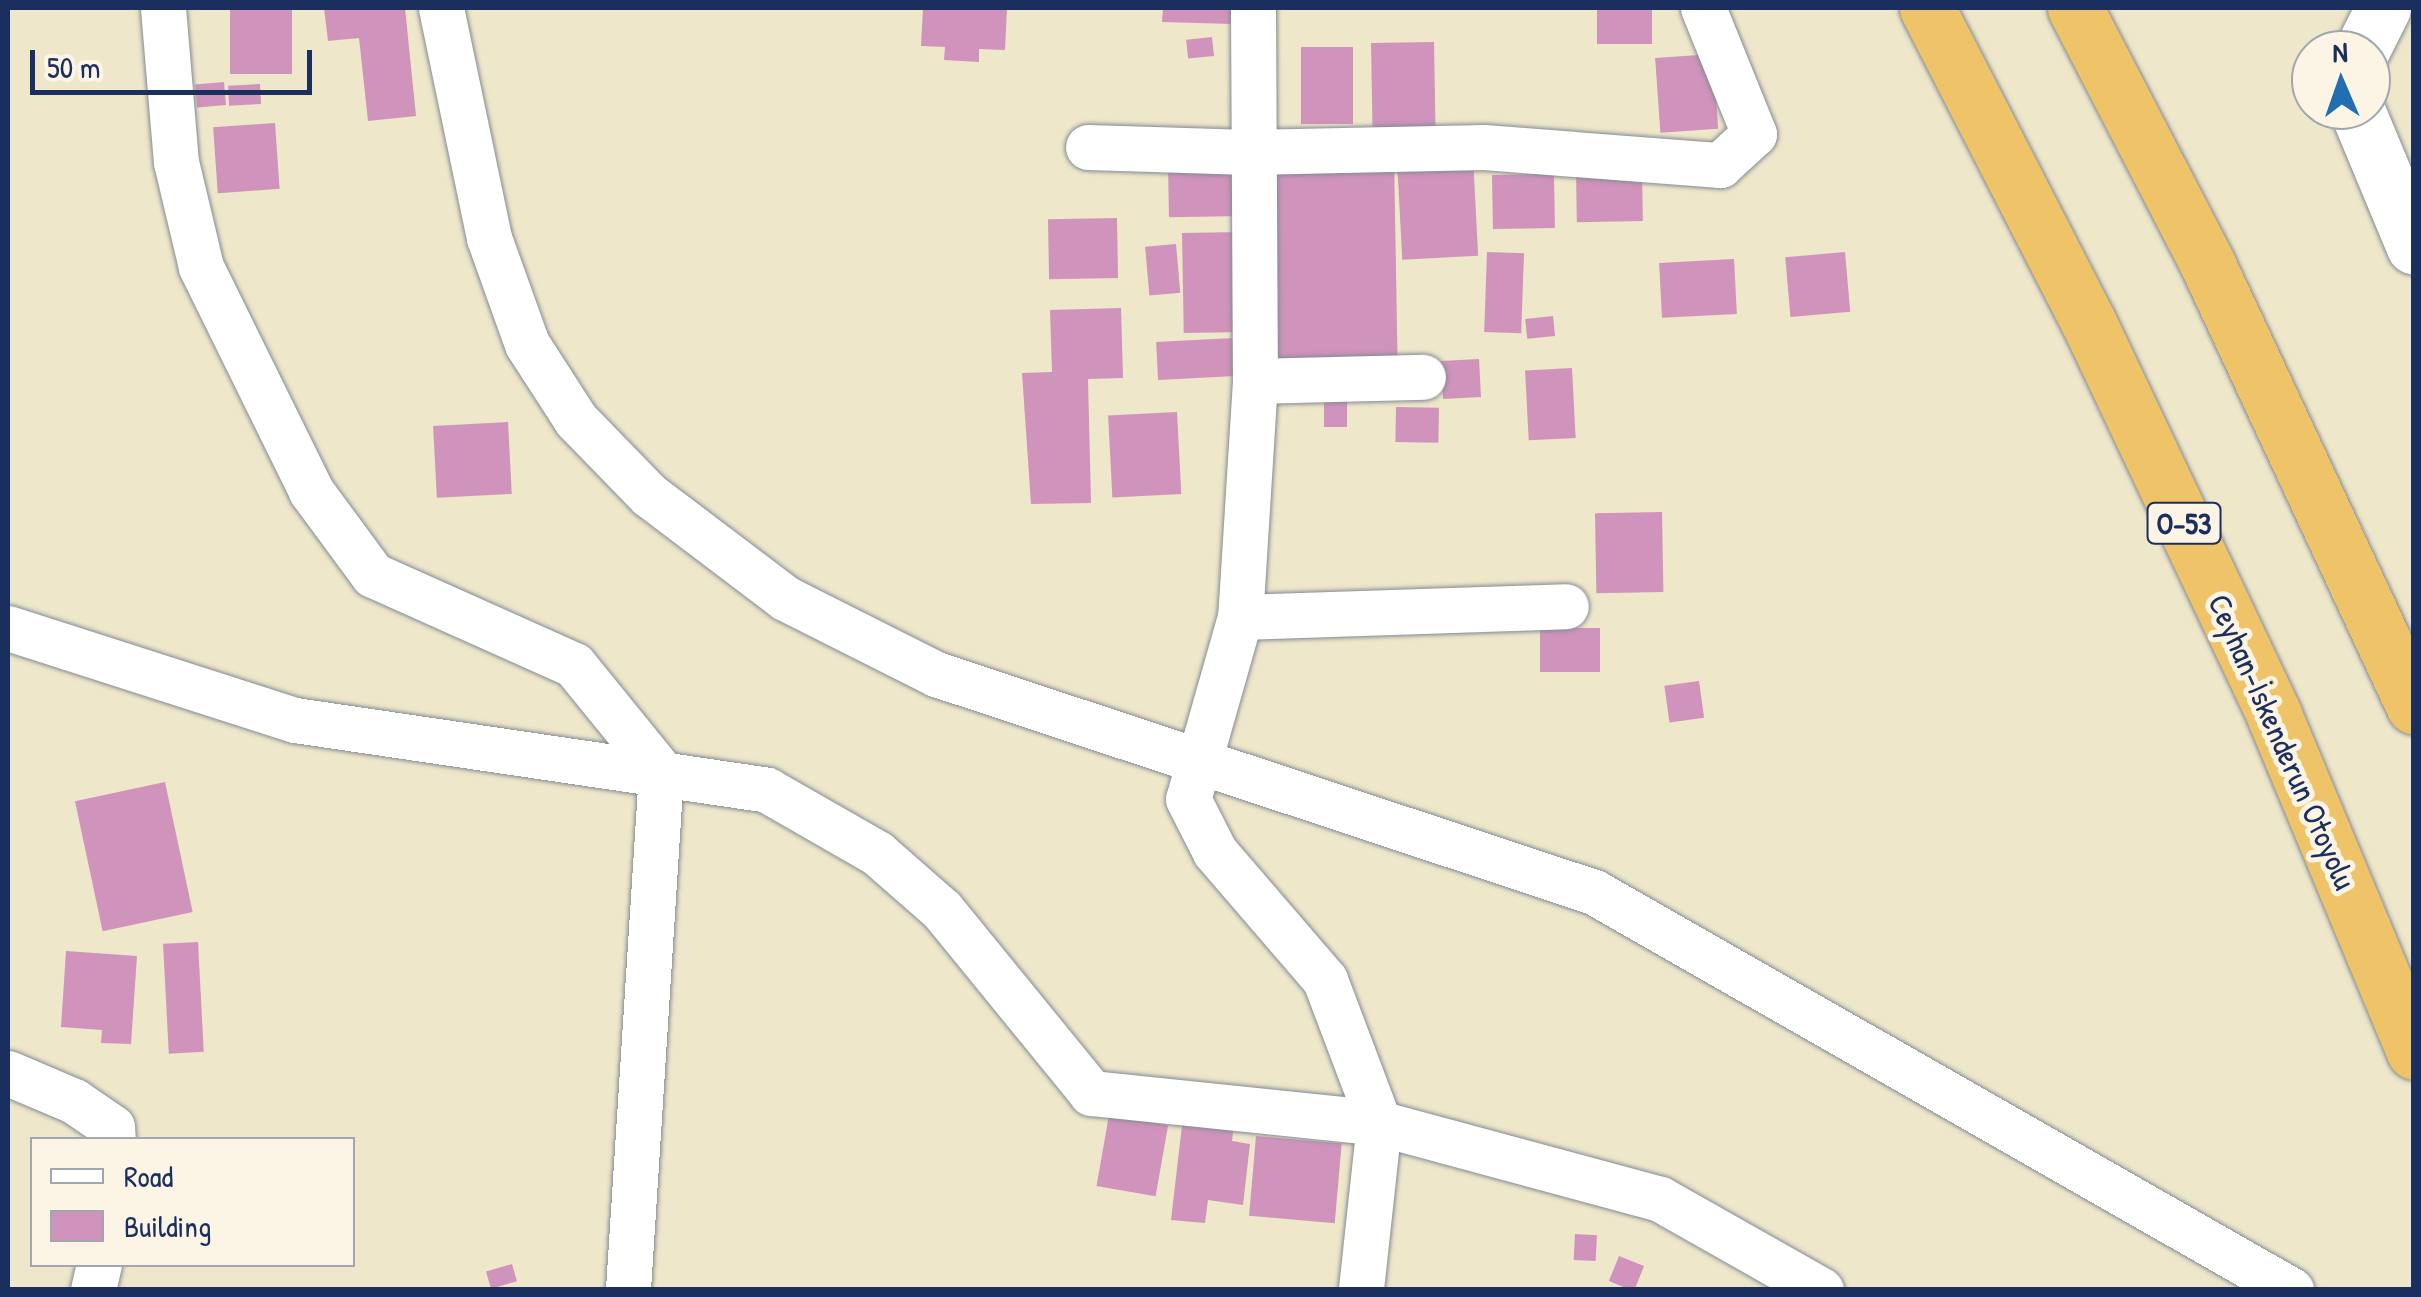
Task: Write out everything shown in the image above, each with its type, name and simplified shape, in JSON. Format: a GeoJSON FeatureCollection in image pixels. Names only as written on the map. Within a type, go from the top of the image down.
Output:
{"type":"FeatureCollection","features":[{"type":"Feature","properties":{"kind":"highway","name":"Ceyhan-İskenderun Otoyolu"},"geometry":{"type":"LineString","coordinates":[[1926,8],[2089,323],[2266,697],[2414,1052]]}},
{"type":"Feature","properties":{"kind":"highway"},"geometry":{"type":"LineString","coordinates":[[2075,8],[2208,265],[2414,706]]}},
{"type":"Feature","properties":{"kind":"street"},"geometry":{"type":"LineString","coordinates":[[163,8],[176,162],[201,267],[311,491],[374,575],[574,665],[661,772],[628,1290]]}},
{"type":"Feature","properties":{"kind":"street"},"geometry":{"type":"LineString","coordinates":[[441,8],[489,238],[528,344],[576,420],[649,495],[785,598],[936,674],[1594,892],[2291,1290]]}},
{"type":"Feature","properties":{"kind":"street"},"geometry":{"type":"LineString","coordinates":[[1253,8],[1249,152],[1255,381],[1240,617],[1188,800],[1215,852],[1325,980],[1379,1123],[1361,1290]]}},
{"type":"Feature","properties":{"kind":"street"},"geometry":{"type":"LineString","coordinates":[[1088,147],[1249,152],[1484,147],[1720,165],[1754,134],[1703,8]]}},
{"type":"Feature","properties":{"kind":"street"},"geometry":{"type":"LineString","coordinates":[[2364,130],[2414,247]]}},
{"type":"Feature","properties":{"kind":"street"},"geometry":{"type":"LineString","coordinates":[[1255,381],[1423,377]]}},
{"type":"Feature","properties":{"kind":"street"},"geometry":{"type":"LineString","coordinates":[[1240,617],[1566,606]]}},
{"type":"Feature","properties":{"kind":"street"},"geometry":{"type":"LineString","coordinates":[[8,628],[295,720],[768,790],[877,853],[942,910],[1091,1093],[1379,1123],[1660,1199],[1821,1290]]}},
{"type":"Feature","properties":{"kind":"street"},"geometry":{"type":"LineString","coordinates":[[8,1072],[74,1101],[112,1127],[113,1137]]}},
{"type":"Feature","properties":{"kind":"building"},"geometry":{"type":"Polygon","coordinates":[[[230,8],[292,8],[292,74],[230,74],[230,8]]]}},
{"type":"Feature","properties":{"kind":"building"},"geometry":{"type":"Polygon","coordinates":[[[324,8],[405,8],[416,116],[368,121],[359,38],[328,41],[324,8]]]}},
{"type":"Feature","properties":{"kind":"building"},"geometry":{"type":"Polygon","coordinates":[[[923,8],[1007,8],[1005,50],[979,49],[979,62],[944,60],[945,47],[921,46],[923,8]]]}},
{"type":"Feature","properties":{"kind":"building"},"geometry":{"type":"Polygon","coordinates":[[[1163,8],[1233,8],[1232,24],[1162,22],[1163,8]]]}},
{"type":"Feature","properties":{"kind":"building"},"geometry":{"type":"Polygon","coordinates":[[[1597,8],[1652,8],[1652,44],[1597,44],[1597,8]]]}},
{"type":"Feature","properties":{"kind":"building"},"geometry":{"type":"Polygon","coordinates":[[[1212,37],[1214,56],[1188,59],[1186,40],[1212,37]]]}},
{"type":"Feature","properties":{"kind":"building"},"geometry":{"type":"Polygon","coordinates":[[[1434,42],[1436,131],[1373,132],[1371,43],[1434,42]]]}},
{"type":"Feature","properties":{"kind":"building"},"geometry":{"type":"Polygon","coordinates":[[[1301,47],[1353,47],[1353,124],[1301,124],[1301,47]]]}},
{"type":"Feature","properties":{"kind":"building"},"geometry":{"type":"Polygon","coordinates":[[[1713,54],[1718,129],[1660,133],[1655,58],[1713,54]]]}},
{"type":"Feature","properties":{"kind":"building"},"geometry":{"type":"Polygon","coordinates":[[[224,82],[226,105],[197,107],[195,85],[224,82]]]}},
{"type":"Feature","properties":{"kind":"building"},"geometry":{"type":"Polygon","coordinates":[[[260,84],[261,104],[229,106],[228,86],[260,84]]]}},
{"type":"Feature","properties":{"kind":"building"},"geometry":{"type":"Polygon","coordinates":[[[275,123],[280,189],[218,193],[213,127],[275,123]]]}},
{"type":"Feature","properties":{"kind":"building"},"geometry":{"type":"Polygon","coordinates":[[[1394,156],[1398,368],[1266,370],[1262,158],[1394,156]]]}},
{"type":"Feature","properties":{"kind":"building"},"geometry":{"type":"Polygon","coordinates":[[[1473,157],[1478,256],[1402,260],[1397,161],[1473,157]]]}},
{"type":"Feature","properties":{"kind":"building"},"geometry":{"type":"Polygon","coordinates":[[[1242,162],[1243,216],[1169,217],[1168,163],[1242,162]]]}},
{"type":"Feature","properties":{"kind":"building"},"geometry":{"type":"Polygon","coordinates":[[[1642,171],[1643,221],[1577,222],[1576,172],[1642,171]]]}},
{"type":"Feature","properties":{"kind":"building"},"geometry":{"type":"Polygon","coordinates":[[[1554,174],[1555,228],[1493,229],[1492,175],[1554,174]]]}},
{"type":"Feature","properties":{"kind":"building"},"geometry":{"type":"Polygon","coordinates":[[[1117,218],[1118,278],[1049,279],[1048,219],[1117,218]]]}},
{"type":"Feature","properties":{"kind":"building"},"geometry":{"type":"Polygon","coordinates":[[[1240,232],[1242,332],[1184,333],[1182,233],[1240,232]]]}},
{"type":"Feature","properties":{"kind":"building"},"geometry":{"type":"Polygon","coordinates":[[[1176,244],[1180,293],[1149,296],[1145,247],[1176,244]]]}},
{"type":"Feature","properties":{"kind":"building"},"geometry":{"type":"Polygon","coordinates":[[[1487,252],[1524,253],[1521,333],[1484,332],[1487,252]]]}},
{"type":"Feature","properties":{"kind":"building"},"geometry":{"type":"Polygon","coordinates":[[[1845,252],[1850,312],[1790,317],[1785,257],[1845,252]]]}},
{"type":"Feature","properties":{"kind":"building"},"geometry":{"type":"Polygon","coordinates":[[[1734,259],[1737,314],[1662,318],[1659,263],[1734,259]]]}},
{"type":"Feature","properties":{"kind":"building"},"geometry":{"type":"Polygon","coordinates":[[[1121,308],[1123,378],[1088,379],[1091,503],[1031,504],[1022,373],[1052,372],[1050,310],[1121,308]]]}},
{"type":"Feature","properties":{"kind":"building"},"geometry":{"type":"Polygon","coordinates":[[[1553,316],[1555,336],[1527,339],[1525,319],[1553,316]]]}},
{"type":"Feature","properties":{"kind":"building"},"geometry":{"type":"Polygon","coordinates":[[[1234,338],[1236,376],[1158,380],[1156,342],[1234,338]]]}},
{"type":"Feature","properties":{"kind":"building"},"geometry":{"type":"Polygon","coordinates":[[[1479,359],[1481,397],[1443,399],[1441,361],[1479,359]]]}},
{"type":"Feature","properties":{"kind":"building"},"geometry":{"type":"Polygon","coordinates":[[[1572,368],[1576,438],[1529,440],[1525,370],[1572,368]]]}},
{"type":"Feature","properties":{"kind":"building"},"geometry":{"type":"Polygon","coordinates":[[[1324,392],[1347,392],[1347,427],[1324,427],[1324,392]]]}},
{"type":"Feature","properties":{"kind":"building"},"geometry":{"type":"Polygon","coordinates":[[[1396,407],[1439,408],[1438,443],[1395,442],[1396,407]]]}},
{"type":"Feature","properties":{"kind":"building"},"geometry":{"type":"Polygon","coordinates":[[[1177,412],[1181,494],[1112,497],[1108,416],[1177,412]]]}},
{"type":"Feature","properties":{"kind":"building"},"geometry":{"type":"Polygon","coordinates":[[[508,422],[512,494],[437,498],[433,426],[508,422]]]}},
{"type":"Feature","properties":{"kind":"building"},"geometry":{"type":"Polygon","coordinates":[[[1662,512],[1663,592],[1596,593],[1595,513],[1662,512]]]}},
{"type":"Feature","properties":{"kind":"building"},"geometry":{"type":"Polygon","coordinates":[[[1540,628],[1600,628],[1600,672],[1540,672],[1540,628]]]}},
{"type":"Feature","properties":{"kind":"building"},"geometry":{"type":"Polygon","coordinates":[[[1699,681],[1704,718],[1669,723],[1664,686],[1699,681]]]}},
{"type":"Feature","properties":{"kind":"building"},"geometry":{"type":"Polygon","coordinates":[[[165,782],[193,912],[103,931],[75,801],[165,782]]]}},
{"type":"Feature","properties":{"kind":"building"},"geometry":{"type":"Polygon","coordinates":[[[198,942],[204,1052],[169,1054],[163,944],[198,942]]]}},
{"type":"Feature","properties":{"kind":"building"},"geometry":{"type":"Polygon","coordinates":[[[66,951],[137,956],[131,1044],[101,1043],[102,1030],[61,1027],[66,951]]]}},
{"type":"Feature","properties":{"kind":"building"},"geometry":{"type":"Polygon","coordinates":[[[1109,1115],[1168,1125],[1156,1196],[1096,1186],[1109,1115]]]}},
{"type":"Feature","properties":{"kind":"building"},"geometry":{"type":"Polygon","coordinates":[[[1183,1117],[1234,1123],[1232,1141],[1250,1144],[1243,1205],[1208,1200],[1205,1223],[1171,1220],[1183,1117]]]}},
{"type":"Feature","properties":{"kind":"building"},"geometry":{"type":"Polygon","coordinates":[[[1256,1136],[1342,1143],[1335,1223],[1249,1216],[1256,1136]]]}},
{"type":"Feature","properties":{"kind":"building"},"geometry":{"type":"Polygon","coordinates":[[[1575,1234],[1597,1235],[1596,1261],[1574,1260],[1575,1234]]]}},
{"type":"Feature","properties":{"kind":"building"},"geometry":{"type":"Polygon","coordinates":[[[1619,1256],[1644,1266],[1634,1290],[1609,1281],[1619,1256]]]}},
{"type":"Feature","properties":{"kind":"building"},"geometry":{"type":"Polygon","coordinates":[[[512,1264],[517,1281],[491,1289],[486,1271],[512,1264]]]}}]}
